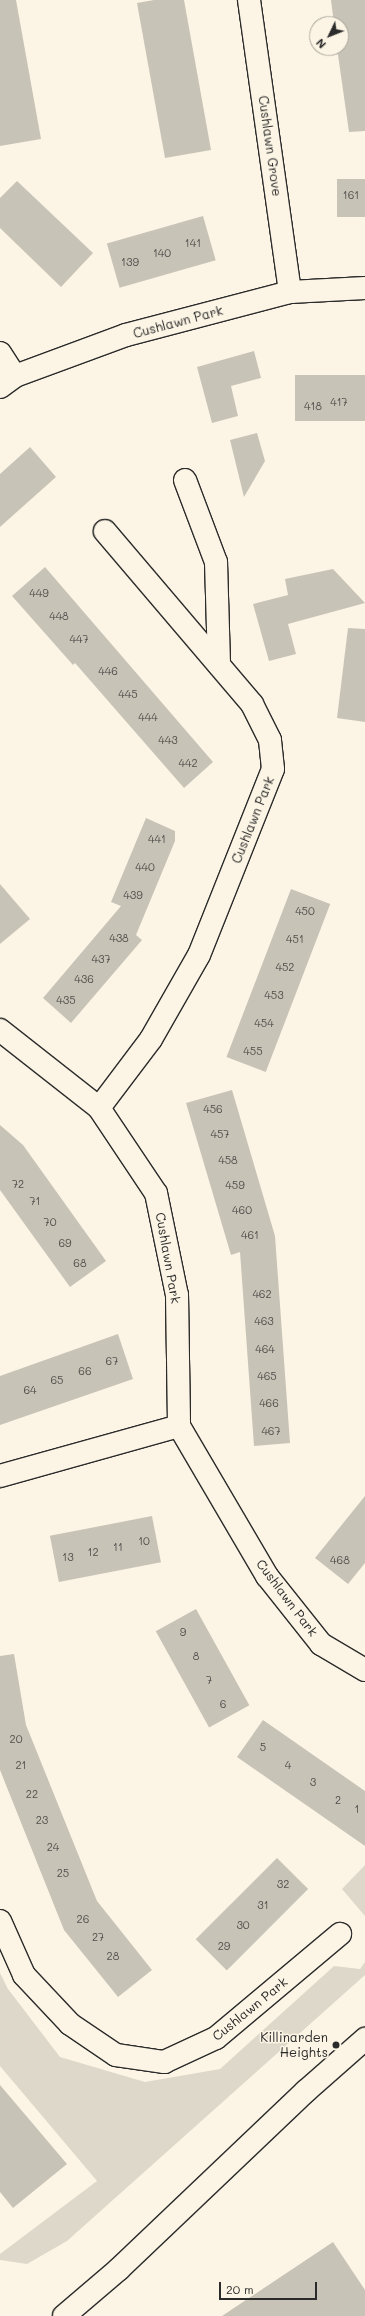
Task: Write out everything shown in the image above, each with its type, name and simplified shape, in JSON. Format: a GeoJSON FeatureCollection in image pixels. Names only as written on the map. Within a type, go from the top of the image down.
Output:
{"type":"FeatureCollection","features":[{"type":"Feature","properties":{"kind":"street","name":"Cushlawn Grove"},"geometry":{"type":"LineString","coordinates":[[249,0],[290,292]]}},
{"type":"Feature","properties":{"kind":"street","name":"Cushlawn Park"},"geometry":{"type":"LineString","coordinates":[[8,381],[126,335],[290,292],[365,288]]}},
{"type":"Feature","properties":{"kind":"street"},"geometry":{"type":"LineString","coordinates":[[0,353],[8,381]]}},
{"type":"Feature","properties":{"kind":"street"},"geometry":{"type":"LineString","coordinates":[[185,480],[216,562],[219,665]]}},
{"type":"Feature","properties":{"kind":"street","name":"Cushlawn Park"},"geometry":{"type":"LineString","coordinates":[[99,1108],[151,1039],[199,955],[273,769],[270,740],[252,704],[105,531]]}},
{"type":"Feature","properties":{"kind":"street","name":"Cushlawn Park"},"geometry":{"type":"LineString","coordinates":[[0,1030],[99,1108],[156,1194],[177,1295],[179,1426],[267,1576],[321,1644],[365,1670]]}},
{"type":"Feature","properties":{"kind":"street"},"geometry":{"type":"LineString","coordinates":[[0,1476],[179,1426]]}},
{"type":"Feature","properties":{"kind":"street","name":"Cushlawn Park"},"geometry":{"type":"LineString","coordinates":[[0,1921],[24,1975],[70,2024],[116,2055],[164,2062],[216,2038],[340,1934]]}},
{"type":"Feature","properties":{"kind":"street"},"geometry":{"type":"LineString","coordinates":[[64,2316],[119,2269],[306,2091],[365,2039]]}},
{"type":"Feature","properties":{"kind":"shaded area"},"geometry":{"type":"Polygon","coordinates":[[[365,1865],[365,1916],[342,1889],[365,1865]]]}},
{"type":"Feature","properties":{"kind":"shaded area"},"geometry":{"type":"Polygon","coordinates":[[[365,1962],[365,1975],[67,2241],[27,2264],[0,2260],[0,2254],[97,2181],[0,2066],[0,1973],[8,1989],[60,2057],[145,2082],[220,2069],[334,1966],[360,1969],[365,1962]]]}},
{"type":"Feature","properties":{"kind":"building"},"geometry":{"type":"Polygon","coordinates":[[[0,0],[16,0],[41,139],[0,146],[0,0]]]}},
{"type":"Feature","properties":{"kind":"building"},"geometry":{"type":"Polygon","coordinates":[[[154,0],[184,0],[211,150],[165,158],[137,3],[154,0]]]}},
{"type":"Feature","properties":{"kind":"building"},"geometry":{"type":"Polygon","coordinates":[[[331,0],[365,0],[365,131],[349,132],[338,56],[349,56],[349,16],[333,16],[331,0]]]}},
{"type":"Feature","properties":{"kind":"building"},"geometry":{"type":"Polygon","coordinates":[[[337,179],[365,179],[365,217],[337,217],[337,179]]]}},
{"type":"Feature","properties":{"kind":"building"},"geometry":{"type":"Polygon","coordinates":[[[17,181],[93,253],[61,287],[0,228],[0,198],[17,181]]]}},
{"type":"Feature","properties":{"kind":"building"},"geometry":{"type":"Polygon","coordinates":[[[203,216],[216,260],[120,288],[107,244],[203,216]]]}},
{"type":"Feature","properties":{"kind":"building"},"geometry":{"type":"Polygon","coordinates":[[[254,351],[261,378],[231,386],[238,416],[212,423],[197,367],[254,351]]]}},
{"type":"Feature","properties":{"kind":"building"},"geometry":{"type":"Polygon","coordinates":[[[295,375],[365,375],[365,421],[295,421],[295,375]]]}},
{"type":"Feature","properties":{"kind":"building"},"geometry":{"type":"Polygon","coordinates":[[[257,433],[265,461],[244,497],[230,440],[257,433]]]}},
{"type":"Feature","properties":{"kind":"building"},"geometry":{"type":"Polygon","coordinates":[[[30,447],[56,477],[0,527],[0,474],[30,447]]]}},
{"type":"Feature","properties":{"kind":"building"},"geometry":{"type":"Polygon","coordinates":[[[45,567],[213,762],[184,788],[75,663],[73,665],[12,596],[45,567]]]}},
{"type":"Feature","properties":{"kind":"building"},"geometry":{"type":"Polygon","coordinates":[[[333,569],[365,603],[288,624],[296,654],[269,661],[253,604],[288,595],[285,579],[333,569]]]}},
{"type":"Feature","properties":{"kind":"building"},"geometry":{"type":"Polygon","coordinates":[[[348,628],[365,629],[365,722],[337,718],[348,628]]]}},
{"type":"Feature","properties":{"kind":"building"},"geometry":{"type":"Polygon","coordinates":[[[146,818],[175,831],[175,841],[136,935],[142,940],[71,1023],[43,998],[121,906],[111,902],[146,818]]]}},
{"type":"Feature","properties":{"kind":"building"},"geometry":{"type":"Polygon","coordinates":[[[0,884],[30,919],[0,944],[0,884]]]}},
{"type":"Feature","properties":{"kind":"building"},"geometry":{"type":"Polygon","coordinates":[[[291,889],[330,904],[266,1072],[226,1057],[291,889]]]}},
{"type":"Feature","properties":{"kind":"building"},"geometry":{"type":"Polygon","coordinates":[[[232,1090],[275,1236],[290,1443],[254,1446],[240,1252],[231,1255],[186,1103],[232,1090]]]}},
{"type":"Feature","properties":{"kind":"building"},"geometry":{"type":"Polygon","coordinates":[[[0,1125],[23,1145],[106,1261],[70,1287],[0,1190],[0,1125]]]}},
{"type":"Feature","properties":{"kind":"building"},"geometry":{"type":"Polygon","coordinates":[[[118,1334],[133,1379],[0,1425],[0,1376],[118,1334]]]}},
{"type":"Feature","properties":{"kind":"building"},"geometry":{"type":"Polygon","coordinates":[[[365,1496],[365,1563],[348,1584],[315,1558],[365,1496]]]}},
{"type":"Feature","properties":{"kind":"building"},"geometry":{"type":"Polygon","coordinates":[[[152,1516],[161,1562],[59,1582],[50,1536],[152,1516]]]}},
{"type":"Feature","properties":{"kind":"building"},"geometry":{"type":"Polygon","coordinates":[[[196,1609],[249,1705],[209,1728],[156,1631],[196,1609]]]}},
{"type":"Feature","properties":{"kind":"building"},"geometry":{"type":"Polygon","coordinates":[[[14,1654],[26,1725],[97,1901],[152,1970],[118,1997],[64,1930],[0,1770],[0,1656],[14,1654]]]}},
{"type":"Feature","properties":{"kind":"building"},"geometry":{"type":"Polygon","coordinates":[[[263,1720],[365,1791],[365,1846],[237,1757],[263,1720]]]}},
{"type":"Feature","properties":{"kind":"building"},"geometry":{"type":"Polygon","coordinates":[[[277,1858],[308,1889],[227,1970],[196,1939],[277,1858]]]}},
{"type":"Feature","properties":{"kind":"building"},"geometry":{"type":"Polygon","coordinates":[[[0,2085],[67,2164],[13,2208],[0,2192],[0,2085]]]}},
{"type":"Feature","properties":{"kind":"building"},"geometry":{"type":"Polygon","coordinates":[[[333,2242],[365,2290],[365,2316],[222,2316],[333,2242]]]}},
{"type":"Feature","properties":{"kind":"place","name":"Killinarden Heights"},"geometry":{"type":"Point","coordinates":[336,2045]}}]}
